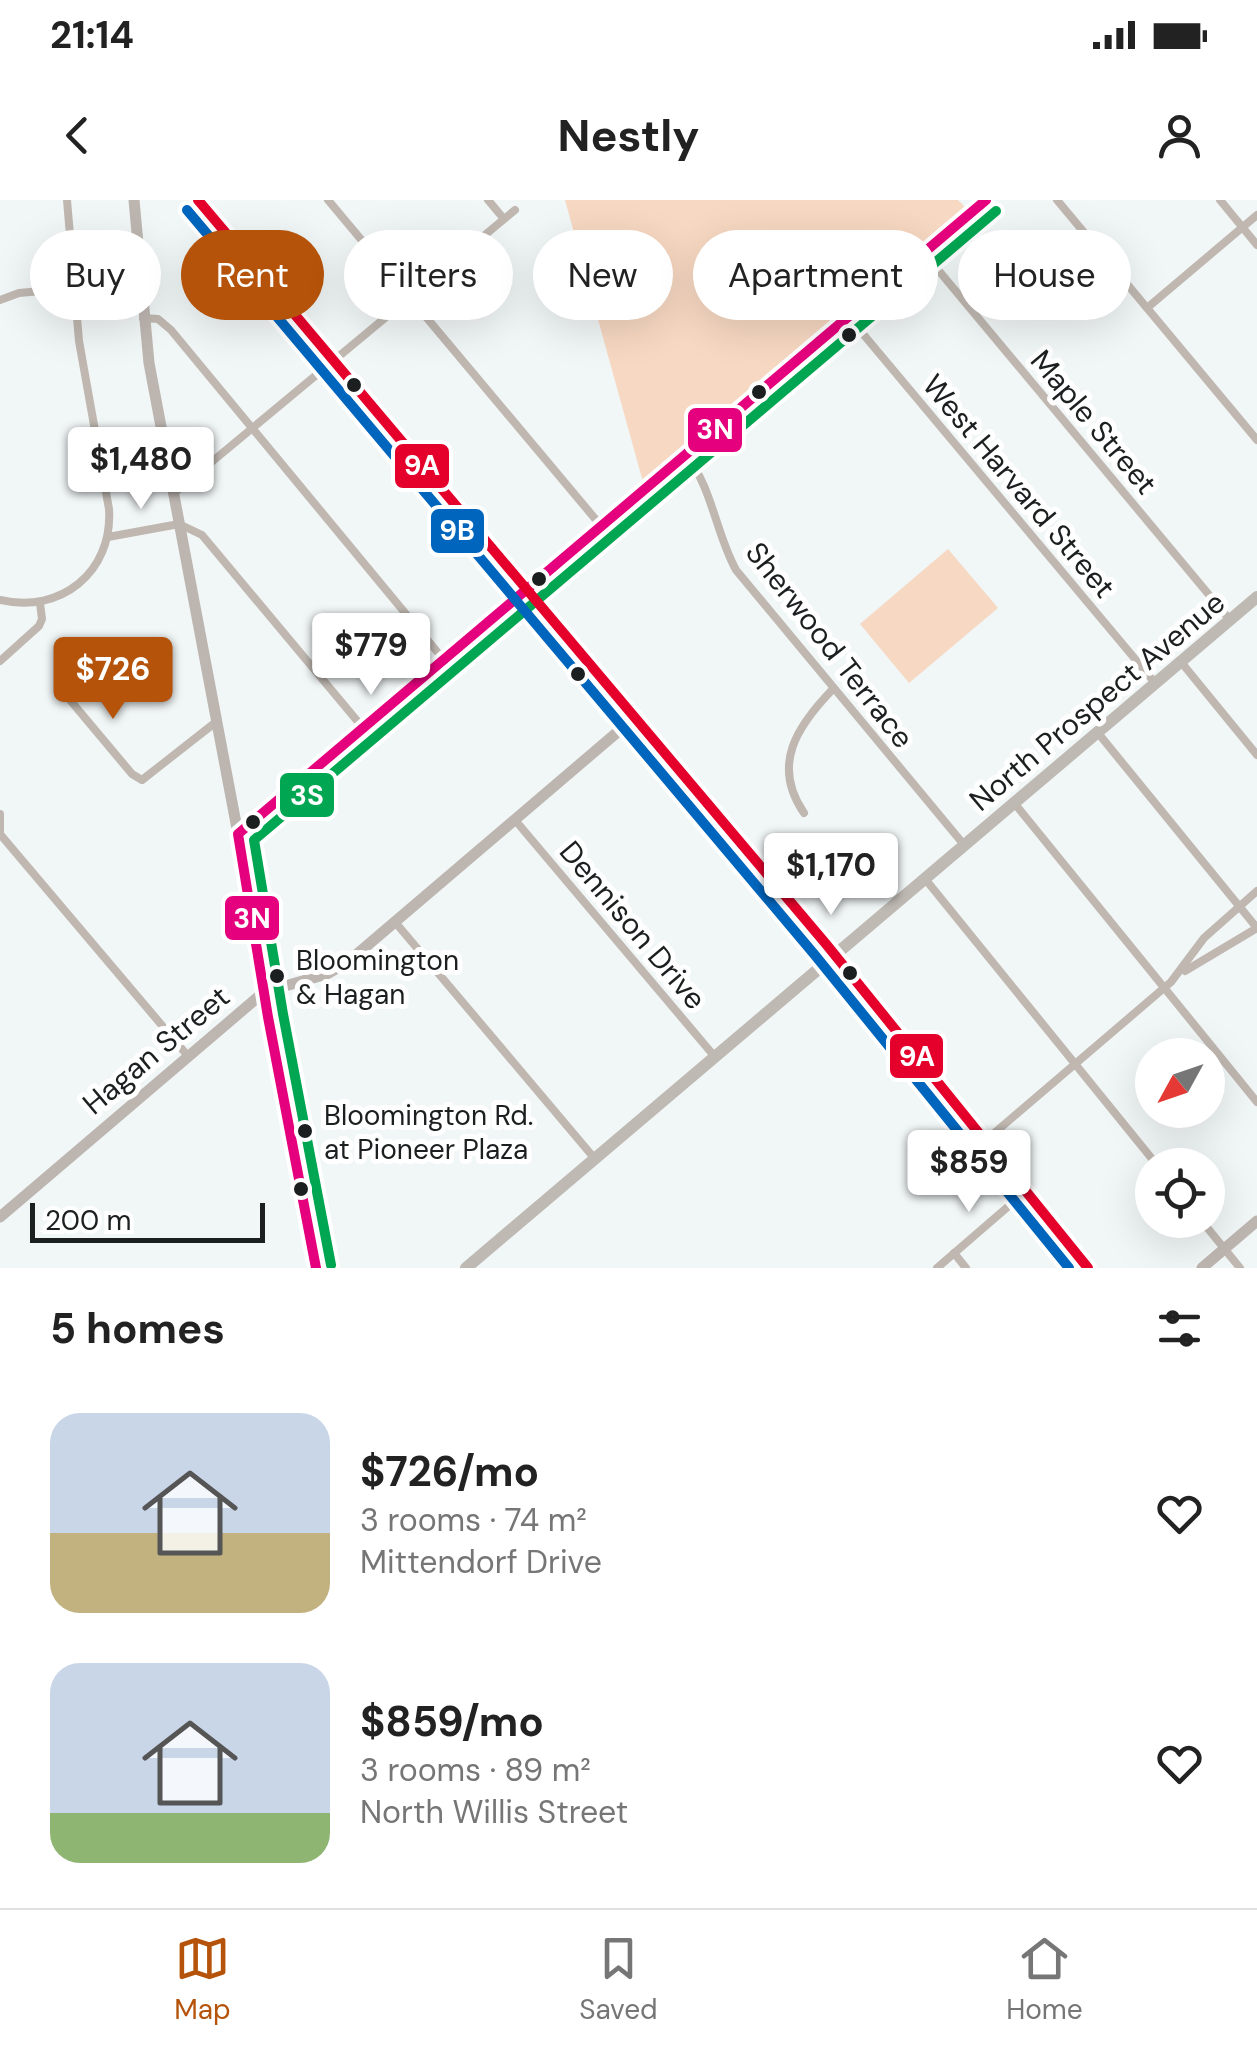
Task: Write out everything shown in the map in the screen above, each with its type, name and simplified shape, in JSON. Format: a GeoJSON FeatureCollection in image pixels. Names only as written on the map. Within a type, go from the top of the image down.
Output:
{"type":"FeatureCollection","features":[{"type":"Feature","properties":{"kind":"main road"},"geometry":{"type":"LineString","coordinates":[[134,200],[136,230]]}},
{"type":"Feature","properties":{"kind":"main road"},"geometry":{"type":"LineString","coordinates":[[198,200],[836,957],[1088,1268]]}},
{"type":"Feature","properties":{"kind":"main road"},"geometry":{"type":"LineString","coordinates":[[143,320],[316,1268]]}},
{"type":"Feature","properties":{"kind":"main road","name":"North Prospect Avenue"},"geometry":{"type":"LineString","coordinates":[[466,1268],[479,1262],[1257,597]]}},
{"type":"Feature","properties":{"kind":"main road","name":"Hagan Street"},"geometry":{"type":"LineString","coordinates":[[0,1217],[264,992],[338,969],[634,718]]}},
{"type":"Feature","properties":{"kind":"main road"},"geometry":{"type":"LineString","coordinates":[[1202,1268],[1257,1221]]}},
{"type":"Feature","properties":{"kind":"street"},"geometry":{"type":"LineString","coordinates":[[67,200],[70,230]]}},
{"type":"Feature","properties":{"kind":"street"},"geometry":{"type":"LineString","coordinates":[[328,200],[353,230]]}},
{"type":"Feature","properties":{"kind":"street"},"geometry":{"type":"LineString","coordinates":[[488,200],[504,219]]}},
{"type":"Feature","properties":{"kind":"street"},"geometry":{"type":"LineString","coordinates":[[938,241],[986,200]]}},
{"type":"Feature","properties":{"kind":"street"},"geometry":{"type":"LineString","coordinates":[[1058,200],[1257,440]]}},
{"type":"Feature","properties":{"kind":"street"},"geometry":{"type":"LineString","coordinates":[[1220,200],[1257,245]]}},
{"type":"Feature","properties":{"kind":"street"},"geometry":{"type":"LineString","coordinates":[[491,230],[515,210]]}},
{"type":"Feature","properties":{"kind":"street"},"geometry":{"type":"LineString","coordinates":[[1147,308],[1257,215]]}},
{"type":"Feature","properties":{"kind":"street","name":"Maple Street"},"geometry":{"type":"LineString","coordinates":[[938,270],[1230,620]]}},
{"type":"Feature","properties":{"kind":"street"},"geometry":{"type":"LineString","coordinates":[[0,300],[30,291]]}},
{"type":"Feature","properties":{"kind":"street"},"geometry":{"type":"LineString","coordinates":[[0,600],[40,603],[65,594],[85,580],[100,560],[108,537],[109,509],[77,320]]}},
{"type":"Feature","properties":{"kind":"street"},"geometry":{"type":"LineString","coordinates":[[159,320],[444,660]]}},
{"type":"Feature","properties":{"kind":"street"},"geometry":{"type":"LineString","coordinates":[[173,494],[384,320]]}},
{"type":"Feature","properties":{"kind":"street"},"geometry":{"type":"LineString","coordinates":[[429,320],[602,526]]}},
{"type":"Feature","properties":{"kind":"street"},"geometry":{"type":"LineString","coordinates":[[238,834],[843,320]]}},
{"type":"Feature","properties":{"kind":"street","name":"West Harvard Street"},"geometry":{"type":"LineString","coordinates":[[851,320],[1156,684]]}},
{"type":"Feature","properties":{"kind":"street","name":"Sherwood Terrace"},"geometry":{"type":"LineString","coordinates":[[686,455],[700,477],[716,527],[736,570],[965,846]]}},
{"type":"Feature","properties":{"kind":"street"},"geometry":{"type":"LineString","coordinates":[[108,537],[179,524],[195,530],[212,544],[364,729]]}},
{"type":"Feature","properties":{"kind":"street"},"geometry":{"type":"LineString","coordinates":[[0,661],[37,630],[42,619],[40,603]]}},
{"type":"Feature","properties":{"kind":"street"},"geometry":{"type":"LineString","coordinates":[[1181,662],[1257,755]]}},
{"type":"Feature","properties":{"kind":"street"},"geometry":{"type":"LineString","coordinates":[[804,814],[790,785],[790,758],[804,722],[832,689]]}},
{"type":"Feature","properties":{"kind":"street"},"geometry":{"type":"LineString","coordinates":[[65,694],[132,774],[142,780],[216,722]]}},
{"type":"Feature","properties":{"kind":"street"},"geometry":{"type":"LineString","coordinates":[[986,1141],[1180,974],[1257,928],[1098,734]]}},
{"type":"Feature","properties":{"kind":"street"},"geometry":{"type":"LineString","coordinates":[[1015,804],[1257,1102]]}},
{"type":"Feature","properties":{"kind":"street"},"geometry":{"type":"LineString","coordinates":[[0,814],[0,834],[187,1056]]}},
{"type":"Feature","properties":{"kind":"street","name":"Dennison Drive"},"geometry":{"type":"LineString","coordinates":[[515,820],[716,1058]]}},
{"type":"Feature","properties":{"kind":"street"},"geometry":{"type":"LineString","coordinates":[[926,880],[1143,1148]]}},
{"type":"Feature","properties":{"kind":"street"},"geometry":{"type":"LineString","coordinates":[[1180,974],[1204,938],[1257,891]]}},
{"type":"Feature","properties":{"kind":"street"},"geometry":{"type":"LineString","coordinates":[[396,922],[596,1159]]}},
{"type":"Feature","properties":{"kind":"street"},"geometry":{"type":"LineString","coordinates":[[937,1268],[1026,1191]]}},
{"type":"Feature","properties":{"kind":"street"},"geometry":{"type":"LineString","coordinates":[[1216,1238],[1240,1268]]}},
{"type":"Feature","properties":{"kind":"street"},"geometry":{"type":"LineString","coordinates":[[954,1253],[966,1268]]}},
{"type":"Feature","properties":{"kind":"shaded area"},"geometry":{"type":"Polygon","coordinates":[[[565,200],[958,200],[965,207],[938,230],[693,230],[693,320],[833,320],[643,482],[598,320],[673,320],[673,230],[573,230],[565,200]]]}},
{"type":"Feature","properties":{"kind":"shaded area"},"geometry":{"type":"Polygon","coordinates":[[[948,549],[998,608],[909,683],[860,624],[948,549]]]}},
{"type":"Feature","properties":{"kind":"transit line","name":"9A"},"geometry":{"type":"LineString","coordinates":[[198,200],[826,944],[1088,1268]]}},
{"type":"Feature","properties":{"kind":"transit line","name":"3N"},"geometry":{"type":"LineString","coordinates":[[316,1268],[238,834],[986,200]]}},
{"type":"Feature","properties":{"kind":"transit line","name":"9B"},"geometry":{"type":"LineString","coordinates":[[187,210],[814,954],[1069,1268]]}},
{"type":"Feature","properties":{"kind":"transit line","name":"3S"},"geometry":{"type":"LineString","coordinates":[[331,1265],[254,840],[996,211]]}},
{"type":"Feature","properties":{"kind":"place","name":"Bloomington & Hagan"},"geometry":{"type":"Point","coordinates":[277,976]}},
{"type":"Feature","properties":{"kind":"place","name":"Bloomington Rd. at Pioneer Plaza"},"geometry":{"type":"Point","coordinates":[305,1131]}}]}
